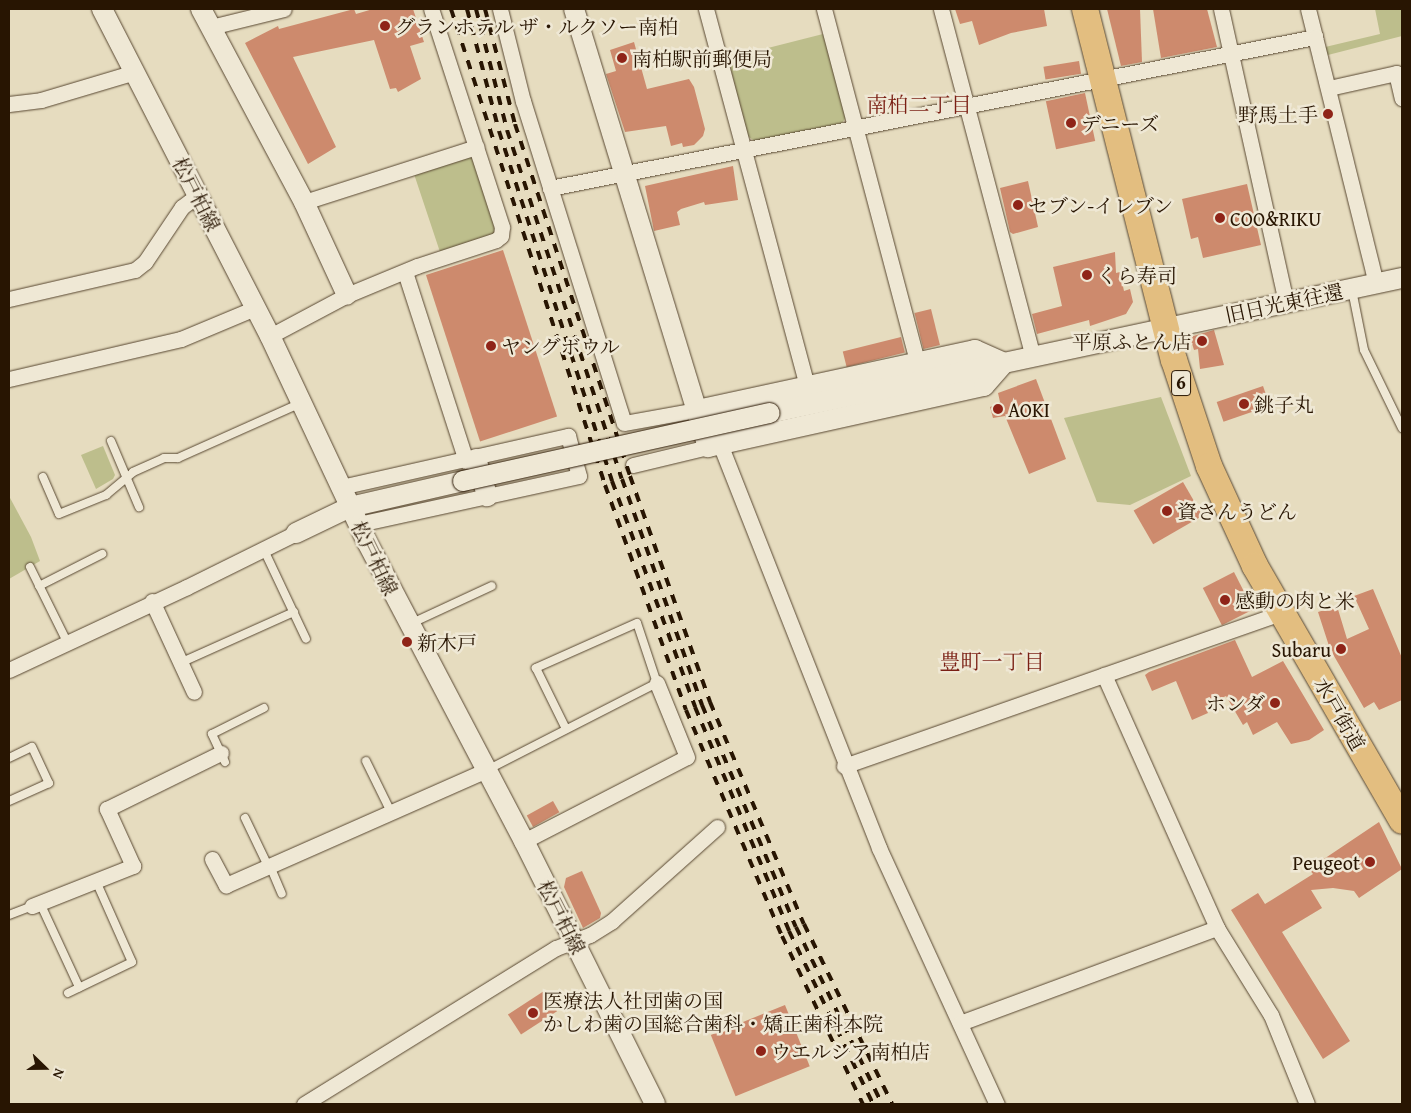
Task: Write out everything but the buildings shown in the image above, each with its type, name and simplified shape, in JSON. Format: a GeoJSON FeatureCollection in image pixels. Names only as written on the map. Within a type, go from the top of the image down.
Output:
{"type":"FeatureCollection","features":[{"type":"Feature","properties":{"kind":"highway","name":"水戸街道"},"geometry":{"type":"LineString","coordinates":[[1085,9],[1166,329],[1192,419],[1209,466],[1255,566],[1402,821]]}},
{"type":"Feature","properties":{"kind":"street","name":"松戸柏線"},"geometry":{"type":"LineString","coordinates":[[102,9],[270,336],[354,515],[409,625],[487,770],[575,942],[653,1104]]}},
{"type":"Feature","properties":{"kind":"street"},"geometry":{"type":"LineString","coordinates":[[201,9],[304,202],[347,296]]}},
{"type":"Feature","properties":{"kind":"street"},"geometry":{"type":"LineString","coordinates":[[211,27],[284,9]]}},
{"type":"Feature","properties":{"kind":"street"},"geometry":{"type":"LineString","coordinates":[[270,336],[347,296],[405,272],[496,240],[501,236],[502,227],[431,9]]}},
{"type":"Feature","properties":{"kind":"street"},"geometry":{"type":"LineString","coordinates":[[500,9],[523,101],[624,423],[697,410],[975,350],[1004,363],[984,386],[714,445],[633,465]]}},
{"type":"Feature","properties":{"kind":"street"},"geometry":{"type":"LineString","coordinates":[[574,9],[697,410],[714,445],[844,766],[906,910],[997,1104]]}},
{"type":"Feature","properties":{"kind":"street"},"geometry":{"type":"LineString","coordinates":[[706,9],[807,386]]}},
{"type":"Feature","properties":{"kind":"street"},"geometry":{"type":"LineString","coordinates":[[824,9],[917,362]]}},
{"type":"Feature","properties":{"kind":"street"},"geometry":{"type":"LineString","coordinates":[[941,9],[1033,356]]}},
{"type":"Feature","properties":{"kind":"street"},"geometry":{"type":"LineString","coordinates":[[1221,9],[1286,303]]}},
{"type":"Feature","properties":{"kind":"street"},"geometry":{"type":"LineString","coordinates":[[1308,9],[1376,283]]}},
{"type":"Feature","properties":{"kind":"street"},"geometry":{"type":"LineString","coordinates":[[550,188],[855,126],[1231,56],[1315,37]]}},
{"type":"Feature","properties":{"kind":"street"},"geometry":{"type":"LineString","coordinates":[[9,104],[41,100],[135,72]]}},
{"type":"Feature","properties":{"kind":"street"},"geometry":{"type":"LineString","coordinates":[[1329,88],[1396,74],[1402,98]]}},
{"type":"Feature","properties":{"kind":"street"},"geometry":{"type":"LineString","coordinates":[[304,202],[476,147]]}},
{"type":"Feature","properties":{"kind":"street"},"geometry":{"type":"LineString","coordinates":[[9,299],[134,270],[146,262],[182,207],[198,195]]}},
{"type":"Feature","properties":{"kind":"street"},"geometry":{"type":"LineString","coordinates":[[405,272],[468,467],[487,496]]}},
{"type":"Feature","properties":{"kind":"street","name":"旧日光東往還"},"geometry":{"type":"LineString","coordinates":[[296,532],[354,515],[468,467],[770,413],[1402,278]]}},
{"type":"Feature","properties":{"kind":"street"},"geometry":{"type":"LineString","coordinates":[[9,379],[181,339],[255,308]]}},
{"type":"Feature","properties":{"kind":"street"},"geometry":{"type":"LineString","coordinates":[[341,487],[468,467],[568,436],[579,476],[487,496],[354,515]]}},
{"type":"Feature","properties":{"kind":"street"},"geometry":{"type":"LineString","coordinates":[[9,670],[152,601],[264,550],[296,532]]}},
{"type":"Feature","properties":{"kind":"street"},"geometry":{"type":"LineString","coordinates":[[152,601],[194,692]]}},
{"type":"Feature","properties":{"kind":"street"},"geometry":{"type":"LineString","coordinates":[[844,766],[1281,613]]}},
{"type":"Feature","properties":{"kind":"street"},"geometry":{"type":"LineString","coordinates":[[1104,675],[1217,928],[1271,1015],[1307,1104]]}},
{"type":"Feature","properties":{"kind":"street"},"geometry":{"type":"LineString","coordinates":[[524,841],[687,757],[658,683]]}},
{"type":"Feature","properties":{"kind":"street"},"geometry":{"type":"LineString","coordinates":[[36,904],[133,866],[107,809],[223,757]]}},
{"type":"Feature","properties":{"kind":"street"},"geometry":{"type":"LineString","coordinates":[[212,859],[226,885],[390,810],[487,770]]}},
{"type":"Feature","properties":{"kind":"street"},"geometry":{"type":"LineString","coordinates":[[304,1104],[556,948],[575,942],[619,916],[717,827]]}},
{"type":"Feature","properties":{"kind":"street"},"geometry":{"type":"LineString","coordinates":[[960,1023],[1217,928]]}},
{"type":"Feature","properties":{"kind":"lane"},"geometry":{"type":"LineString","coordinates":[[1352,288],[1364,350],[1402,428]]}},
{"type":"Feature","properties":{"kind":"lane"},"geometry":{"type":"LineString","coordinates":[[43,476],[59,514],[106,494],[127,480],[133,472],[164,458],[178,458],[301,403]]}},
{"type":"Feature","properties":{"kind":"lane"},"geometry":{"type":"LineString","coordinates":[[111,441],[139,507]]}},
{"type":"Feature","properties":{"kind":"lane"},"geometry":{"type":"LineString","coordinates":[[264,550],[306,639]]}},
{"type":"Feature","properties":{"kind":"lane"},"geometry":{"type":"LineString","coordinates":[[39,586],[102,554]]}},
{"type":"Feature","properties":{"kind":"lane"},"geometry":{"type":"LineString","coordinates":[[30,567],[67,642]]}},
{"type":"Feature","properties":{"kind":"lane"},"geometry":{"type":"LineString","coordinates":[[409,625],[492,586]]}},
{"type":"Feature","properties":{"kind":"lane"},"geometry":{"type":"LineString","coordinates":[[180,663],[294,612]]}},
{"type":"Feature","properties":{"kind":"lane"},"geometry":{"type":"LineString","coordinates":[[487,770],[566,728],[658,683],[637,623],[536,668],[566,728]]}},
{"type":"Feature","properties":{"kind":"lane"},"geometry":{"type":"LineString","coordinates":[[223,757],[212,734],[264,708]]}},
{"type":"Feature","properties":{"kind":"lane"},"geometry":{"type":"LineString","coordinates":[[9,758],[32,747],[48,783],[9,801]]}},
{"type":"Feature","properties":{"kind":"lane"},"geometry":{"type":"LineString","coordinates":[[366,762],[390,810]]}},
{"type":"Feature","properties":{"kind":"lane"},"geometry":{"type":"LineString","coordinates":[[245,818],[282,894]]}},
{"type":"Feature","properties":{"kind":"lane"},"geometry":{"type":"LineString","coordinates":[[68,993],[132,962],[96,881]]}},
{"type":"Feature","properties":{"kind":"lane"},"geometry":{"type":"LineString","coordinates":[[9,915],[36,904],[79,987]]}},
{"type":"Feature","properties":{"kind":"green space"},"geometry":{"type":"Polygon","coordinates":[[[1375,9],[1402,9],[1402,36],[1324,56],[1321,48],[1380,34],[1375,9]]]}},
{"type":"Feature","properties":{"kind":"green space"},"geometry":{"type":"Polygon","coordinates":[[[823,34],[847,116],[842,123],[755,141],[747,136],[728,58],[823,34]]]}},
{"type":"Feature","properties":{"kind":"green space"},"geometry":{"type":"Polygon","coordinates":[[[469,157],[474,159],[497,228],[493,235],[440,252],[414,174],[469,157]]]}},
{"type":"Feature","properties":{"kind":"green space"},"geometry":{"type":"Polygon","coordinates":[[[1161,397],[1191,476],[1130,505],[1097,502],[1064,418],[1161,397]]]}},
{"type":"Feature","properties":{"kind":"green space"},"geometry":{"type":"Polygon","coordinates":[[[103,446],[115,475],[113,479],[96,489],[81,455],[103,446]]]}},
{"type":"Feature","properties":{"kind":"green space"},"geometry":{"type":"Polygon","coordinates":[[[9,496],[31,537],[40,561],[9,579],[9,496]]]}},
{"type":"Feature","properties":{"kind":"railway"},"geometry":{"type":"LineString","coordinates":[[451,9],[605,485],[686,710],[782,936],[863,1104]]}},
{"type":"Feature","properties":{"kind":"railway"},"geometry":{"type":"LineString","coordinates":[[467,9],[499,131],[612,481],[695,707],[789,931],[873,1104]]}},
{"type":"Feature","properties":{"kind":"railway"},"geometry":{"type":"LineString","coordinates":[[476,9],[507,130],[622,479],[702,705],[796,927],[882,1104]]}},
{"type":"Feature","properties":{"kind":"railway"},"geometry":{"type":"LineString","coordinates":[[485,9],[515,124],[630,476],[710,702],[804,924],[892,1104]]}},
{"type":"Feature","properties":{"kind":"place","name":"グランホテル ザ・ルクソー南柏"},"geometry":{"type":"Point","coordinates":[385,26]}},
{"type":"Feature","properties":{"kind":"place","name":"南柏駅前郵便局"},"geometry":{"type":"Point","coordinates":[622,58]}},
{"type":"Feature","properties":{"kind":"place","name":"野馬土手"},"geometry":{"type":"Point","coordinates":[1328,114]}},
{"type":"Feature","properties":{"kind":"place","name":"デニーズ"},"geometry":{"type":"Point","coordinates":[1071,123]}},
{"type":"Feature","properties":{"kind":"place","name":"セブン-イレブン"},"geometry":{"type":"Point","coordinates":[1018,205]}},
{"type":"Feature","properties":{"kind":"place","name":"COO&RIKU"},"geometry":{"type":"Point","coordinates":[1220,218]}},
{"type":"Feature","properties":{"kind":"place","name":"くら寿司"},"geometry":{"type":"Point","coordinates":[1087,275]}},
{"type":"Feature","properties":{"kind":"place","name":"平原ふとん店"},"geometry":{"type":"Point","coordinates":[1202,341]}},
{"type":"Feature","properties":{"kind":"place","name":"ヤングボウル"},"geometry":{"type":"Point","coordinates":[491,346]}},
{"type":"Feature","properties":{"kind":"place","name":"銚子丸"},"geometry":{"type":"Point","coordinates":[1244,404]}},
{"type":"Feature","properties":{"kind":"place","name":"AOKI"},"geometry":{"type":"Point","coordinates":[998,409]}},
{"type":"Feature","properties":{"kind":"place","name":"資さんうどん"},"geometry":{"type":"Point","coordinates":[1167,511]}},
{"type":"Feature","properties":{"kind":"place","name":"感動の肉と米"},"geometry":{"type":"Point","coordinates":[1225,600]}},
{"type":"Feature","properties":{"kind":"place","name":"新木戸"},"geometry":{"type":"Point","coordinates":[407,642]}},
{"type":"Feature","properties":{"kind":"place","name":"Subaru"},"geometry":{"type":"Point","coordinates":[1341,649]}},
{"type":"Feature","properties":{"kind":"place","name":"ホンダ"},"geometry":{"type":"Point","coordinates":[1275,703]}},
{"type":"Feature","properties":{"kind":"place","name":"Peugeot"},"geometry":{"type":"Point","coordinates":[1370,862]}},
{"type":"Feature","properties":{"kind":"place","name":"医療法人社団歯の国 かしわ歯の国総合歯科・矯正歯科本院"},"geometry":{"type":"Point","coordinates":[533,1013]}},
{"type":"Feature","properties":{"kind":"place","name":"ウエルシア南柏店"},"geometry":{"type":"Point","coordinates":[761,1051]}},
{"type":"Feature","properties":{"kind":"district","name":"南柏二丁目"},"geometry":{"type":"Point","coordinates":[919,105]}},
{"type":"Feature","properties":{"kind":"district","name":"豊町一丁目"},"geometry":{"type":"Point","coordinates":[992,662]}}]}
